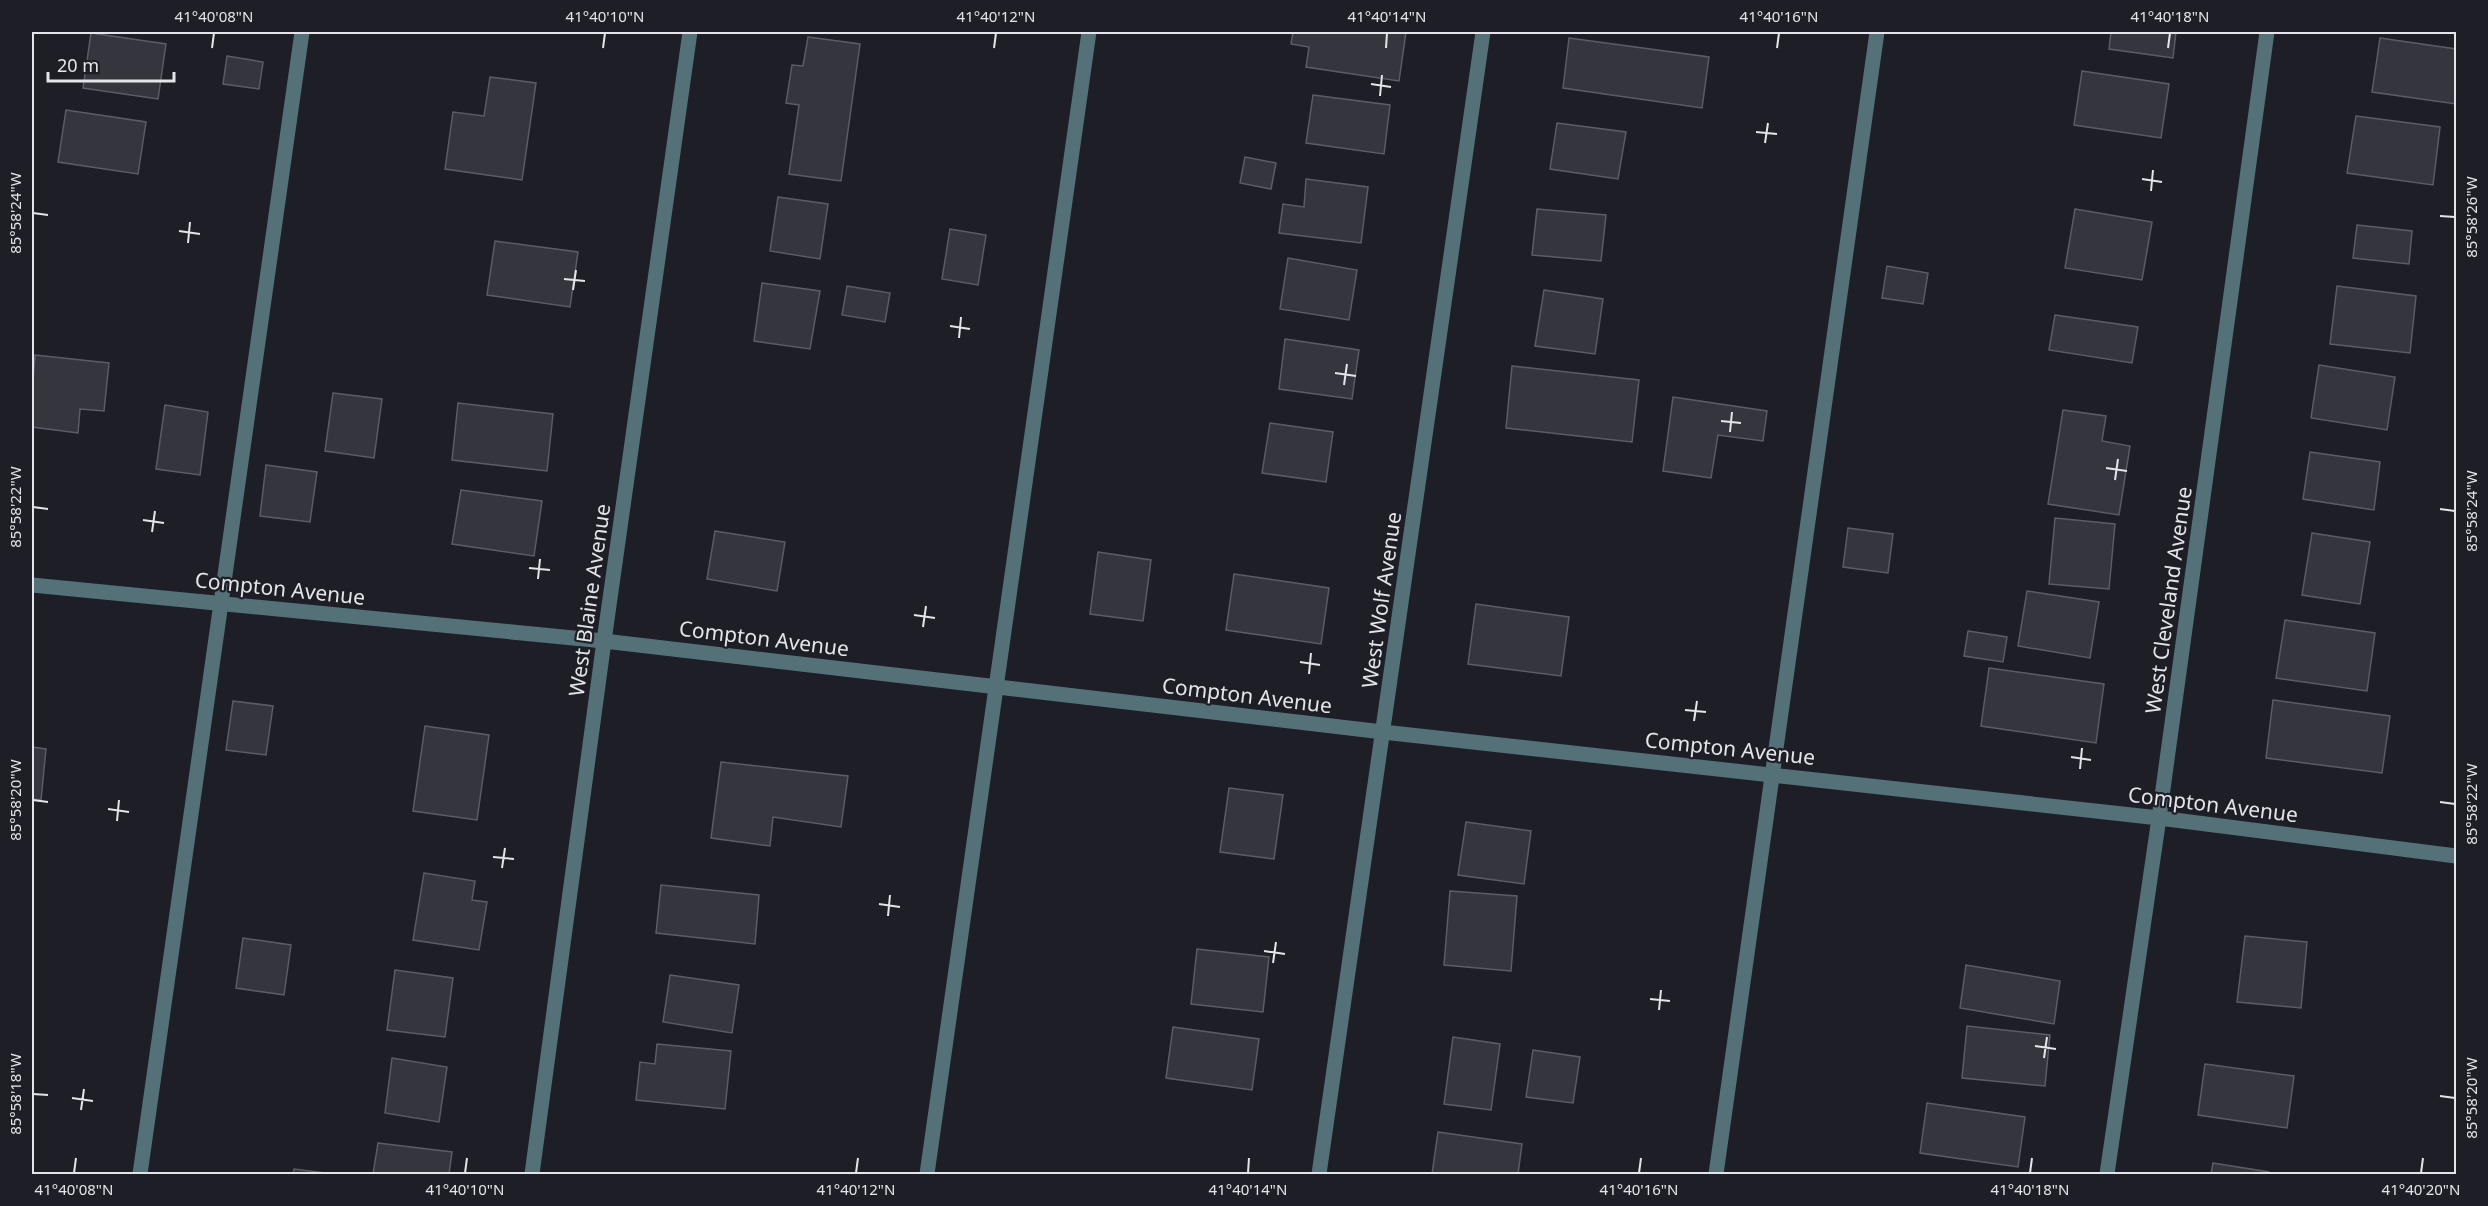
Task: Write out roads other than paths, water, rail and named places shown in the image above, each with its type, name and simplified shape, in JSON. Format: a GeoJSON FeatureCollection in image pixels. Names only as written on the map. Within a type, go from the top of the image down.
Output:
{"type":"FeatureCollection","features":[{"type":"Feature","properties":{"kind":"street"},"geometry":{"type":"LineString","coordinates":[[140,1174],[302,32]]}},
{"type":"Feature","properties":{"kind":"street","name":"West Blaine Avenue"},"geometry":{"type":"LineString","coordinates":[[532,1174],[690,32]]}},
{"type":"Feature","properties":{"kind":"street"},"geometry":{"type":"LineString","coordinates":[[927,1174],[1089,32]]}},
{"type":"Feature","properties":{"kind":"street","name":"West Wolf Avenue"},"geometry":{"type":"LineString","coordinates":[[1319,1174],[1483,32]]}},
{"type":"Feature","properties":{"kind":"street"},"geometry":{"type":"LineString","coordinates":[[1716,1174],[1877,32]]}},
{"type":"Feature","properties":{"kind":"street","name":"West Cleveland Avenue"},"geometry":{"type":"LineString","coordinates":[[2107,1174],[2159,818],[2267,32]]}},
{"type":"Feature","properties":{"kind":"street","name":"Compton Avenue"},"geometry":{"type":"LineString","coordinates":[[32,585],[604,641],[1383,732],[2159,818],[2457,856]]}}]}
